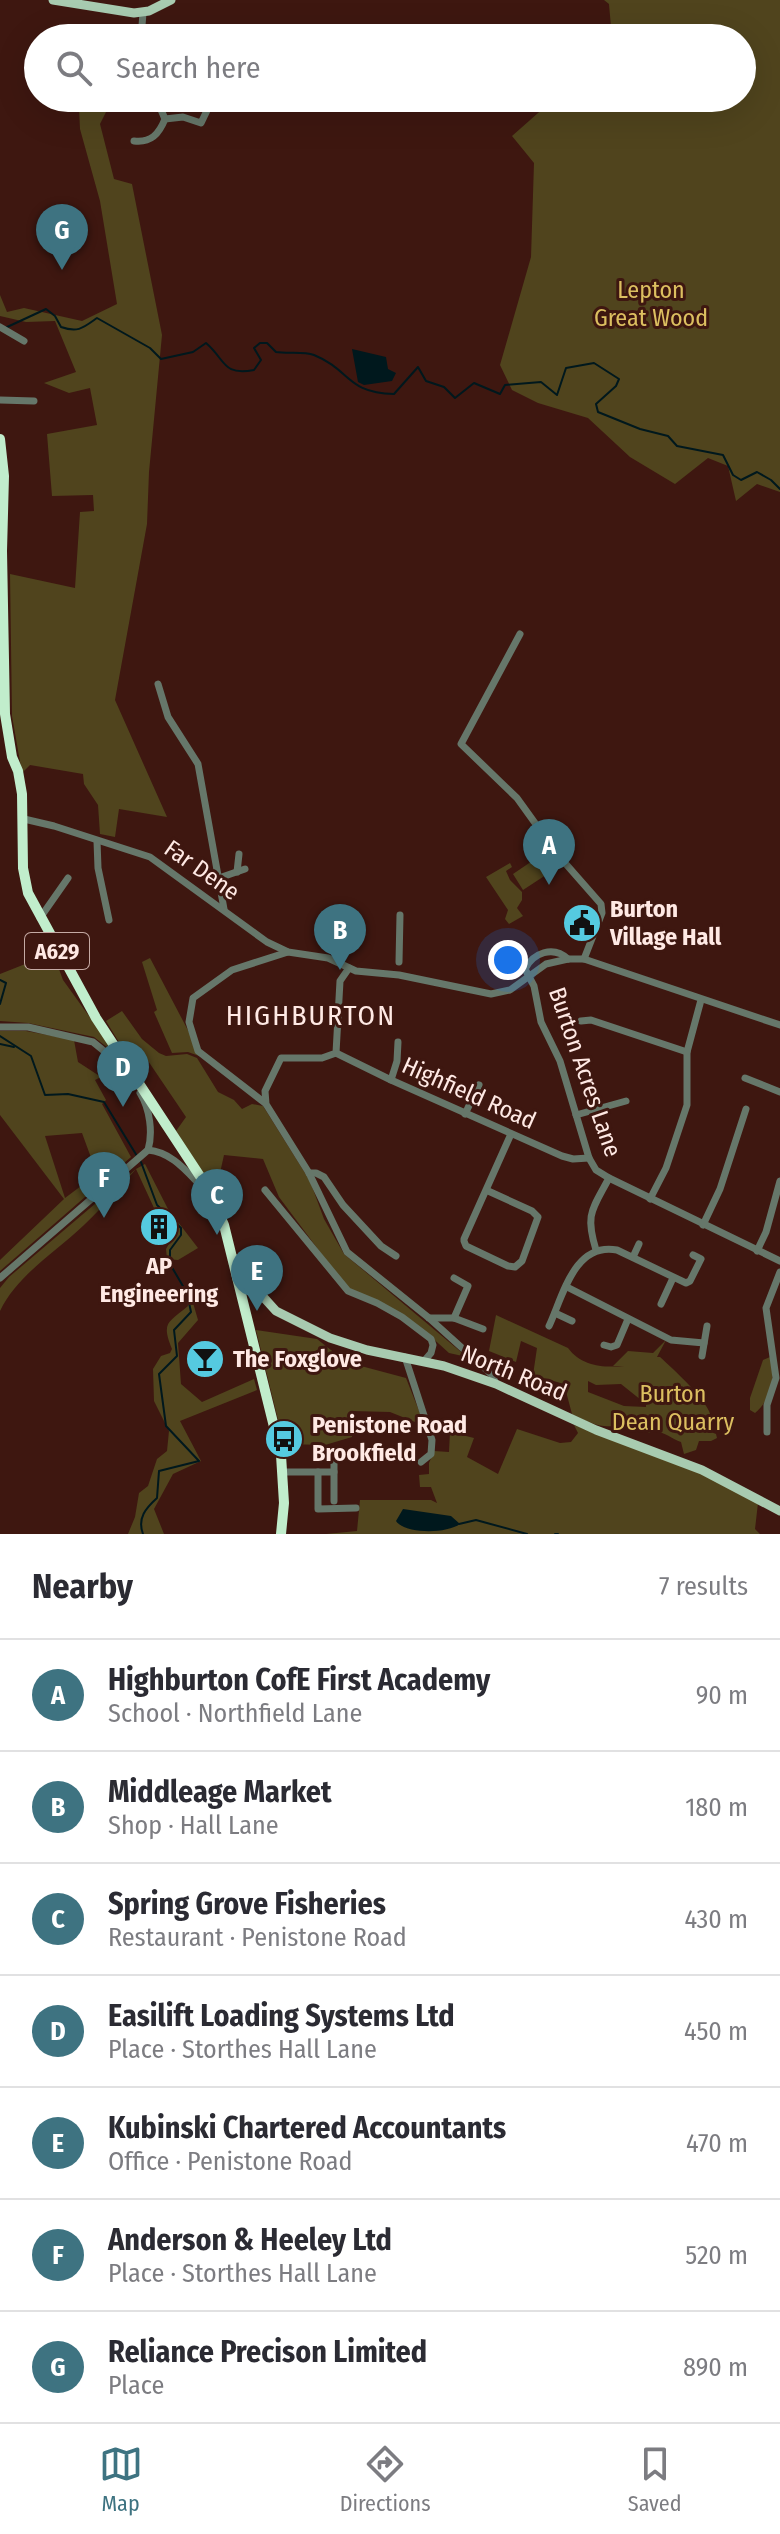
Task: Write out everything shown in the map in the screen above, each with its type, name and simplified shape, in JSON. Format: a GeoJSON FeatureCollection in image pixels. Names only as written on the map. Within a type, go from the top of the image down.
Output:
{"type":"FeatureCollection","features":[{"type":"Feature","properties":{"kind":"highway","name":"A629"},"geometry":{"type":"LineString","coordinates":[[0,439],[4,476],[5,714],[12,757],[18,771],[24,819],[23,868],[28,893],[96,1018],[209,1190],[224,1225],[276,1428],[282,1472],[281,1534]]}},
{"type":"Feature","properties":{"kind":"highway"},"geometry":{"type":"LineString","coordinates":[[232,1258],[252,1282]]}},
{"type":"Feature","properties":{"kind":"main road"},"geometry":{"type":"LineString","coordinates":[[53,0],[143,13],[171,0]]}},
{"type":"Feature","properties":{"kind":"main road"},"geometry":{"type":"LineString","coordinates":[[238,1279],[252,1282]]}},
{"type":"Feature","properties":{"kind":"main road","name":"North Road"},"geometry":{"type":"LineString","coordinates":[[252,1282],[276,1311],[330,1338],[367,1350],[424,1361],[496,1384],[596,1430],[702,1470],[780,1511]]}},
{"type":"Feature","properties":{"kind":"street"},"geometry":{"type":"LineString","coordinates":[[142,24],[143,13]]}},
{"type":"Feature","properties":{"kind":"street"},"geometry":{"type":"LineString","coordinates":[[162,112],[165,119]]}},
{"type":"Feature","properties":{"kind":"street"},"geometry":{"type":"LineString","coordinates":[[165,119],[183,117],[201,123],[206,112]]}},
{"type":"Feature","properties":{"kind":"street"},"geometry":{"type":"LineString","coordinates":[[134,141],[148,140],[156,135],[165,119]]}},
{"type":"Feature","properties":{"kind":"street"},"geometry":{"type":"LineString","coordinates":[[1,329],[24,341]]}},
{"type":"Feature","properties":{"kind":"street"},"geometry":{"type":"LineString","coordinates":[[0,400],[34,401]]}},
{"type":"Feature","properties":{"kind":"street"},"geometry":{"type":"LineString","coordinates":[[520,634],[461,744],[517,798],[558,855],[601,904],[602,913],[584,959],[780,1025]]}},
{"type":"Feature","properties":{"kind":"street"},"geometry":{"type":"LineString","coordinates":[[158,684],[168,717],[198,764],[224,909]]}},
{"type":"Feature","properties":{"kind":"street","name":"Far Dene"},"geometry":{"type":"LineString","coordinates":[[24,819],[158,861],[267,942],[288,952],[328,958],[364,972],[399,968],[491,994],[510,990],[546,964],[584,959]]}},
{"type":"Feature","properties":{"kind":"street"},"geometry":{"type":"LineString","coordinates":[[97,841],[98,868],[109,920]]}},
{"type":"Feature","properties":{"kind":"street"},"geometry":{"type":"LineString","coordinates":[[219,878],[241,870],[239,854]]}},
{"type":"Feature","properties":{"kind":"street"},"geometry":{"type":"LineString","coordinates":[[40,918],[68,878]]}},
{"type":"Feature","properties":{"kind":"street"},"geometry":{"type":"LineString","coordinates":[[399,968],[400,915]]}},
{"type":"Feature","properties":{"kind":"street"},"geometry":{"type":"LineString","coordinates":[[288,952],[232,970],[193,998],[189,1022],[198,1051],[266,1104],[309,1173],[347,1252],[429,1318],[492,1375],[496,1384]]}},
{"type":"Feature","properties":{"kind":"street"},"geometry":{"type":"LineString","coordinates":[[266,1104],[265,1091],[281,1058],[322,1058],[336,1053],[340,981],[349,968]]}},
{"type":"Feature","properties":{"kind":"street","name":"Burton Acres Lane"},"geometry":{"type":"LineString","coordinates":[[528,976],[534,986],[537,1012],[560,1061],[589,1158],[596,1170],[780,1261]]}},
{"type":"Feature","properties":{"kind":"street"},"geometry":{"type":"LineString","coordinates":[[650,1199],[666,1168],[687,1105],[687,1052],[701,1000]]}},
{"type":"Feature","properties":{"kind":"street"},"geometry":{"type":"LineString","coordinates":[[581,1021],[589,1019],[687,1052]]}},
{"type":"Feature","properties":{"kind":"street"},"geometry":{"type":"LineString","coordinates":[[0,1027],[28,1027],[93,1042],[125,1069],[132,1069],[131,1077],[147,1107],[150,1140],[146,1152],[0,1278]]}},
{"type":"Feature","properties":{"kind":"street"},"geometry":{"type":"LineString","coordinates":[[391,1080],[397,1061],[398,1042]]}},
{"type":"Feature","properties":{"kind":"street","name":"Highfield Road"},"geometry":{"type":"LineString","coordinates":[[336,1053],[568,1158],[589,1158]]}},
{"type":"Feature","properties":{"kind":"street"},"geometry":{"type":"LineString","coordinates":[[745,1078],[780,1092]]}},
{"type":"Feature","properties":{"kind":"street"},"geometry":{"type":"LineString","coordinates":[[465,1114],[479,1085]]}},
{"type":"Feature","properties":{"kind":"street"},"geometry":{"type":"LineString","coordinates":[[576,1115],[626,1101]]}},
{"type":"Feature","properties":{"kind":"street"},"geometry":{"type":"LineString","coordinates":[[703,1225],[720,1189],[746,1109]]}},
{"type":"Feature","properties":{"kind":"street"},"geometry":{"type":"LineString","coordinates":[[486,1190],[534,1212],[538,1224],[522,1261],[515,1267],[466,1246],[464,1239],[511,1134]]}},
{"type":"Feature","properties":{"kind":"street"},"geometry":{"type":"LineString","coordinates":[[146,1152],[157,1151],[179,1163],[203,1188],[209,1190]]}},
{"type":"Feature","properties":{"kind":"street"},"geometry":{"type":"LineString","coordinates":[[309,1173],[320,1174],[343,1205],[381,1246],[396,1256]]}},
{"type":"Feature","properties":{"kind":"street"},"geometry":{"type":"LineString","coordinates":[[596,1250],[589,1229],[590,1215],[609,1178]]}},
{"type":"Feature","properties":{"kind":"street"},"geometry":{"type":"LineString","coordinates":[[757,1251],[766,1232],[780,1181]]}},
{"type":"Feature","properties":{"kind":"street"},"geometry":{"type":"LineString","coordinates":[[265,1190],[348,1291],[390,1310],[431,1339],[431,1353],[424,1361]]}},
{"type":"Feature","properties":{"kind":"street"},"geometry":{"type":"LineString","coordinates":[[633,1257],[639,1244]]}},
{"type":"Feature","properties":{"kind":"street"},"geometry":{"type":"LineString","coordinates":[[549,1326],[580,1261],[596,1250],[612,1249],[686,1283],[701,1259],[693,1255]]}},
{"type":"Feature","properties":{"kind":"street"},"geometry":{"type":"LineString","coordinates":[[767,1432],[762,1416],[776,1378],[766,1308],[780,1272]]}},
{"type":"Feature","properties":{"kind":"street"},"geometry":{"type":"LineString","coordinates":[[454,1278],[468,1286],[454,1318]]}},
{"type":"Feature","properties":{"kind":"street"},"geometry":{"type":"LineString","coordinates":[[661,1304],[673,1278]]}},
{"type":"Feature","properties":{"kind":"street"},"geometry":{"type":"LineString","coordinates":[[567,1287],[671,1340],[704,1343]]}},
{"type":"Feature","properties":{"kind":"street"},"geometry":{"type":"LineString","coordinates":[[555,1313],[572,1321]]}},
{"type":"Feature","properties":{"kind":"street"},"geometry":{"type":"LineString","coordinates":[[429,1318],[454,1318],[483,1329]]}},
{"type":"Feature","properties":{"kind":"street"},"geometry":{"type":"LineString","coordinates":[[604,1345],[617,1345],[628,1319]]}},
{"type":"Feature","properties":{"kind":"street"},"geometry":{"type":"LineString","coordinates":[[702,1356],[707,1326]]}},
{"type":"Feature","properties":{"kind":"street"},"geometry":{"type":"LineString","coordinates":[[405,1357],[432,1440],[431,1454],[421,1462]]}},
{"type":"Feature","properties":{"kind":"street"},"geometry":{"type":"LineString","coordinates":[[334,1454],[334,1501]]}},
{"type":"Feature","properties":{"kind":"street"},"geometry":{"type":"LineString","coordinates":[[282,1472],[334,1472]]}},
{"type":"Feature","properties":{"kind":"street"},"geometry":{"type":"LineString","coordinates":[[318,1472],[318,1509],[356,1508]]}},
{"type":"Feature","properties":{"kind":"green space","name":"Lepton Great Wood"},"geometry":{"type":"Polygon","coordinates":[[[604,0],[780,0],[780,492],[757,484],[736,501],[728,466],[708,458],[675,484],[630,457],[588,418],[538,403],[512,390],[500,365],[531,257],[534,163],[512,136],[539,112],[756,112],[756,24],[611,24],[609,4],[604,0]]]}},
{"type":"Feature","properties":{"kind":"green space"},"geometry":{"type":"Polygon","coordinates":[[[79,112],[106,112],[100,124],[114,179],[132,184],[162,335],[147,524],[115,700],[167,817],[119,809],[115,837],[100,834],[98,805],[84,784],[83,774],[30,765],[22,773],[12,716],[10,574],[75,588],[80,512],[94,511],[93,495],[52,496],[47,434],[97,425],[90,388],[69,393],[44,383],[76,372],[55,321],[26,322],[0,316],[0,295],[7,312],[24,308],[82,321],[117,304],[100,201],[80,129],[79,112]]]}},
{"type":"Feature","properties":{"kind":"green space"},"geometry":{"type":"Polygon","coordinates":[[[541,855],[552,871],[523,890],[513,874],[541,855]]]}},
{"type":"Feature","properties":{"kind":"green space"},"geometry":{"type":"Polygon","coordinates":[[[510,863],[512,867],[506,871],[522,892],[517,908],[523,916],[509,924],[505,919],[508,910],[486,877],[510,863]]]}},
{"type":"Feature","properties":{"kind":"green space"},"geometry":{"type":"Polygon","coordinates":[[[53,953],[63,980],[117,1055],[94,1037],[28,1023],[0,1021],[0,974],[53,953]]]}},
{"type":"Feature","properties":{"kind":"green space"},"geometry":{"type":"Polygon","coordinates":[[[150,958],[202,1057],[188,1052],[172,1053],[154,1012],[157,1010],[142,962],[150,958]]]}},
{"type":"Feature","properties":{"kind":"green space"},"geometry":{"type":"Polygon","coordinates":[[[122,1011],[142,1039],[159,1053],[166,1056],[187,1054],[197,1058],[218,1092],[234,1100],[242,1109],[252,1104],[263,1106],[310,1181],[324,1219],[344,1254],[467,1357],[449,1353],[428,1334],[347,1288],[279,1197],[263,1159],[224,1155],[220,1173],[234,1195],[230,1200],[217,1197],[176,1131],[186,1117],[138,1046],[128,1057],[106,1021],[122,1011]]]}},
{"type":"Feature","properties":{"kind":"green space"},"geometry":{"type":"Polygon","coordinates":[[[0,1031],[26,1031],[74,1040],[78,1062],[101,1077],[95,1080],[106,1100],[102,1104],[131,1157],[0,1271],[0,1260],[64,1199],[0,1115],[0,1031]],[[82,1133],[45,1136],[65,1198],[97,1174],[82,1133]]]}},
{"type":"Feature","properties":{"kind":"green space"},"geometry":{"type":"Polygon","coordinates":[[[145,1164],[168,1209],[198,1248],[178,1260],[167,1259],[166,1249],[177,1230],[154,1208],[136,1169],[145,1164]]]}},
{"type":"Feature","properties":{"kind":"green space"},"geometry":{"type":"Polygon","coordinates":[[[136,1169],[84,1225],[27,1275],[0,1311],[0,1288],[9,1277],[136,1169]]]}},
{"type":"Feature","properties":{"kind":"green space"},"geometry":{"type":"Polygon","coordinates":[[[184,1289],[189,1289],[198,1320],[178,1343],[181,1384],[202,1402],[254,1379],[257,1390],[180,1421],[201,1461],[173,1474],[154,1509],[164,1534],[128,1534],[139,1493],[148,1486],[157,1459],[167,1451],[169,1431],[154,1401],[153,1369],[161,1356],[172,1349],[167,1328],[171,1320],[188,1306],[184,1289]]]}},
{"type":"Feature","properties":{"kind":"green space","name":"Burton Dean Quarry"},"geometry":{"type":"Polygon","coordinates":[[[496,1315],[568,1348],[579,1359],[600,1366],[608,1367],[624,1366],[613,1366],[628,1351],[653,1353],[666,1340],[657,1357],[681,1377],[705,1404],[711,1418],[706,1430],[716,1434],[717,1438],[699,1441],[696,1450],[684,1454],[681,1442],[661,1433],[649,1433],[632,1424],[611,1426],[592,1423],[572,1414],[564,1384],[533,1375],[537,1348],[521,1341],[516,1362],[489,1351],[496,1315]],[[588,1381],[588,1392],[624,1406],[646,1407],[621,1384],[596,1385],[588,1381]]]}},
{"type":"Feature","properties":{"kind":"green space"},"geometry":{"type":"Polygon","coordinates":[[[256,1330],[317,1339],[346,1362],[406,1378],[425,1426],[390,1412],[352,1411],[352,1437],[325,1445],[284,1444],[256,1330]]]}},
{"type":"Feature","properties":{"kind":"green space"},"geometry":{"type":"Polygon","coordinates":[[[770,1357],[771,1388],[765,1402],[755,1413],[750,1410],[750,1398],[763,1360],[770,1357]]]}},
{"type":"Feature","properties":{"kind":"green space"},"geometry":{"type":"Polygon","coordinates":[[[574,1425],[702,1474],[758,1503],[755,1529],[760,1534],[326,1534],[357,1531],[360,1500],[431,1500],[437,1503],[431,1487],[420,1487],[419,1475],[429,1474],[434,1451],[449,1452],[450,1432],[474,1438],[467,1457],[498,1474],[517,1429],[560,1443],[571,1442],[578,1433],[574,1425]]]}},
{"type":"Feature","properties":{"kind":"water"},"geometry":{"type":"Polygon","coordinates":[[[352,349],[386,357],[388,369],[396,373],[392,381],[364,385],[358,382],[352,349]]]}},
{"type":"Feature","properties":{"kind":"water"},"geometry":{"type":"Polygon","coordinates":[[[403,1509],[451,1516],[460,1524],[436,1531],[408,1528],[396,1521],[403,1509]]]}},
{"type":"Feature","properties":{"kind":"waterway"},"geometry":{"type":"LineString","coordinates":[[5,328],[46,309],[55,316],[61,327],[72,330],[97,318],[150,348],[161,359],[193,352],[206,343],[230,369],[236,371],[254,370],[261,360],[254,348],[260,343],[267,343],[276,352],[314,355],[357,385],[378,393],[394,394],[418,367],[426,381],[444,387],[455,398],[474,383],[500,394],[505,385],[541,382],[557,395],[566,368],[594,363],[619,379],[616,386],[596,404],[598,412],[640,429],[668,436],[677,446],[723,455],[733,475],[741,480],[757,472],[780,489]]}},
{"type":"Feature","properties":{"kind":"waterway"},"geometry":{"type":"LineString","coordinates":[[0,980],[6,983],[0,1004]]}},
{"type":"Feature","properties":{"kind":"waterway"},"geometry":{"type":"LineString","coordinates":[[0,1036],[31,1056],[45,1095],[68,1094],[104,1102],[137,1156]]}},
{"type":"Feature","properties":{"kind":"waterway"},"geometry":{"type":"LineString","coordinates":[[0,1044],[14,1047]]}},
{"type":"Feature","properties":{"kind":"waterway"},"geometry":{"type":"LineString","coordinates":[[141,1162],[157,1205],[181,1228],[181,1235],[170,1250],[170,1264],[187,1293],[191,1312],[174,1330],[177,1356],[159,1374],[166,1426],[199,1461],[159,1471],[157,1498],[142,1518],[143,1534]]}},
{"type":"Feature","properties":{"kind":"waterway"},"geometry":{"type":"LineString","coordinates":[[459,1524],[476,1520],[527,1534]]}},
{"type":"Feature","properties":{"kind":"place","name":"Reliance Precison Limited"},"geometry":{"type":"Point","coordinates":[62,270]}},
{"type":"Feature","properties":{"kind":"place","name":"Highburton CofE First Academy"},"geometry":{"type":"Point","coordinates":[549,885]}},
{"type":"Feature","properties":{"kind":"place","name":"Burton Village Hall"},"geometry":{"type":"Point","coordinates":[582,923]}},
{"type":"Feature","properties":{"kind":"place","name":"Middleage Market"},"geometry":{"type":"Point","coordinates":[340,970]}},
{"type":"Feature","properties":{"kind":"place","name":"Easilift Loading Systems Ltd"},"geometry":{"type":"Point","coordinates":[123,1107]}},
{"type":"Feature","properties":{"kind":"place","name":"Anderson & Heeley Ltd"},"geometry":{"type":"Point","coordinates":[104,1218]}},
{"type":"Feature","properties":{"kind":"place","name":"AP Engineering"},"geometry":{"type":"Point","coordinates":[159,1227]}},
{"type":"Feature","properties":{"kind":"place","name":"Spring Grove Fisheries"},"geometry":{"type":"Point","coordinates":[217,1235]}},
{"type":"Feature","properties":{"kind":"place","name":"Kubinski Chartered Accountants"},"geometry":{"type":"Point","coordinates":[257,1311]}},
{"type":"Feature","properties":{"kind":"place","name":"The Foxglove"},"geometry":{"type":"Point","coordinates":[205,1359]}},
{"type":"Feature","properties":{"kind":"place","name":"Penistone Road Brookfield"},"geometry":{"type":"Point","coordinates":[284,1439]}},
{"type":"Feature","properties":{"kind":"district","name":"HIGHBURTON"},"geometry":{"type":"Point","coordinates":[311,1015]}}]}
